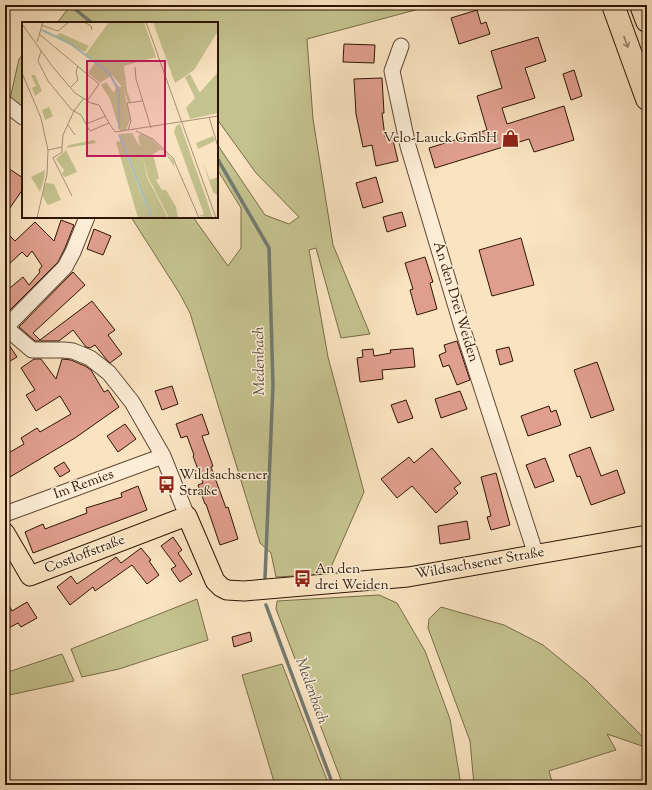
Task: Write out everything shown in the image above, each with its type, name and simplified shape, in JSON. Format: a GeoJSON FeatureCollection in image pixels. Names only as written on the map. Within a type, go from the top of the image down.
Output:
{"type":"FeatureCollection","features":[{"type":"Feature","properties":{"kind":"highway"},"geometry":{"type":"LineString","coordinates":[[613,5],[647,99]]}},
{"type":"Feature","properties":{"kind":"highway"},"geometry":{"type":"LineString","coordinates":[[641,5],[647,21]]}},
{"type":"Feature","properties":{"kind":"main road","name":"Wildsachsener Straße"},"geometry":{"type":"LineString","coordinates":[[187,516],[215,581],[221,587],[232,591],[303,587],[408,577],[647,534]]}},
{"type":"Feature","properties":{"kind":"main road","name":"Costloffstraße"},"geometry":{"type":"LineString","coordinates":[[5,533],[30,576],[187,516]]}},
{"type":"Feature","properties":{"kind":"street","name":"An den Drei Weiden"},"geometry":{"type":"LineString","coordinates":[[401,46],[392,71],[408,146],[463,330],[536,555]]}},
{"type":"Feature","properties":{"kind":"street"},"geometry":{"type":"LineString","coordinates":[[5,103],[22,116]]}},
{"type":"Feature","properties":{"kind":"street"},"geometry":{"type":"LineString","coordinates":[[6,327],[65,267],[73,252],[86,218]]}},
{"type":"Feature","properties":{"kind":"street","name":"Wildsachsener Straße"},"geometry":{"type":"LineString","coordinates":[[6,327],[32,350],[73,351],[90,358],[109,372],[132,402],[163,456],[187,516]]}},
{"type":"Feature","properties":{"kind":"street","name":"Im Remies"},"geometry":{"type":"LineString","coordinates":[[5,514],[163,456]]}},
{"type":"Feature","properties":{"kind":"shaded area"},"geometry":{"type":"Polygon","coordinates":[[[61,5],[434,5],[307,39],[313,119],[333,245],[370,334],[341,338],[316,248],[309,250],[328,357],[364,492],[328,574],[276,577],[271,553],[260,543],[190,313],[180,294],[132,218],[194,218],[228,266],[241,248],[241,208],[218,171],[218,145],[265,215],[289,224],[299,217],[256,173],[218,120],[218,22],[58,22],[67,10],[61,5]]]}},
{"type":"Feature","properties":{"kind":"shaded area"},"geometry":{"type":"Polygon","coordinates":[[[22,55],[22,109],[10,99],[19,59],[22,55]]]}},
{"type":"Feature","properties":{"kind":"shaded area"},"geometry":{"type":"Polygon","coordinates":[[[379,595],[397,603],[425,651],[450,719],[461,785],[343,785],[276,609],[277,601],[379,595]]]}},
{"type":"Feature","properties":{"kind":"shaded area"},"geometry":{"type":"Polygon","coordinates":[[[197,599],[208,640],[119,669],[82,677],[71,649],[197,599]]]}},
{"type":"Feature","properties":{"kind":"shaded area"},"geometry":{"type":"Polygon","coordinates":[[[441,607],[504,625],[543,645],[587,681],[647,741],[647,753],[642,746],[607,734],[616,750],[549,771],[553,785],[474,785],[470,741],[428,628],[429,619],[441,607]]]}},
{"type":"Feature","properties":{"kind":"shaded area"},"geometry":{"type":"Polygon","coordinates":[[[62,654],[74,681],[5,696],[5,673],[62,654]]]}},
{"type":"Feature","properties":{"kind":"shaded area"},"geometry":{"type":"Polygon","coordinates":[[[282,664],[329,785],[275,785],[242,675],[282,664]]]}},
{"type":"Feature","properties":{"kind":"building"},"geometry":{"type":"Polygon","coordinates":[[[477,10],[481,24],[486,22],[490,34],[459,44],[451,18],[477,10]]]}},
{"type":"Feature","properties":{"kind":"building"},"geometry":{"type":"Polygon","coordinates":[[[538,37],[546,61],[525,68],[535,98],[502,108],[507,124],[564,106],[574,140],[534,152],[529,139],[435,168],[429,148],[487,130],[477,96],[502,88],[491,51],[538,37]]]}},
{"type":"Feature","properties":{"kind":"building"},"geometry":{"type":"Polygon","coordinates":[[[344,44],[375,45],[374,63],[343,62],[344,44]]]}},
{"type":"Feature","properties":{"kind":"building"},"geometry":{"type":"Polygon","coordinates":[[[574,70],[582,96],[571,100],[563,74],[574,70]]]}},
{"type":"Feature","properties":{"kind":"building"},"geometry":{"type":"Polygon","coordinates":[[[382,78],[384,113],[382,113],[385,137],[392,136],[398,161],[376,166],[372,145],[363,147],[356,114],[354,79],[382,78]]]}},
{"type":"Feature","properties":{"kind":"building"},"geometry":{"type":"Polygon","coordinates":[[[5,166],[22,177],[22,190],[5,215],[5,166]]]}},
{"type":"Feature","properties":{"kind":"building"},"geometry":{"type":"Polygon","coordinates":[[[376,177],[383,202],[363,208],[356,183],[376,177]]]}},
{"type":"Feature","properties":{"kind":"building"},"geometry":{"type":"Polygon","coordinates":[[[402,212],[406,226],[387,232],[383,217],[402,212]]]}},
{"type":"Feature","properties":{"kind":"building"},"geometry":{"type":"Polygon","coordinates":[[[61,220],[74,225],[58,262],[5,315],[5,292],[23,277],[29,285],[40,272],[39,270],[42,266],[32,251],[27,257],[22,252],[5,268],[5,231],[15,241],[35,222],[54,241],[61,220]]]}},
{"type":"Feature","properties":{"kind":"building"},"geometry":{"type":"Polygon","coordinates":[[[94,229],[111,236],[103,255],[87,249],[94,229]]]}},
{"type":"Feature","properties":{"kind":"building"},"geometry":{"type":"Polygon","coordinates":[[[521,238],[534,285],[492,296],[479,250],[521,238]]]}},
{"type":"Feature","properties":{"kind":"building"},"geometry":{"type":"Polygon","coordinates":[[[425,257],[433,282],[430,283],[437,309],[417,315],[410,290],[413,289],[405,263],[425,257]]]}},
{"type":"Feature","properties":{"kind":"building"},"geometry":{"type":"Polygon","coordinates":[[[73,272],[85,285],[33,333],[40,340],[92,301],[115,330],[108,335],[122,354],[110,363],[95,345],[90,348],[86,347],[73,330],[59,341],[35,341],[19,327],[73,272]]]}},
{"type":"Feature","properties":{"kind":"building"},"geometry":{"type":"Polygon","coordinates":[[[5,339],[17,357],[5,364],[5,339]]]}},
{"type":"Feature","properties":{"kind":"building"},"geometry":{"type":"Polygon","coordinates":[[[457,341],[470,380],[457,385],[449,365],[443,367],[439,355],[446,352],[444,345],[457,341]]]}},
{"type":"Feature","properties":{"kind":"building"},"geometry":{"type":"Polygon","coordinates":[[[509,347],[513,361],[500,365],[496,350],[509,347]]]}},
{"type":"Feature","properties":{"kind":"building"},"geometry":{"type":"Polygon","coordinates":[[[413,348],[415,367],[382,370],[383,379],[360,382],[357,358],[363,357],[362,350],[373,349],[374,356],[391,353],[390,350],[413,348]]]}},
{"type":"Feature","properties":{"kind":"building"},"geometry":{"type":"Polygon","coordinates":[[[34,359],[41,359],[56,379],[62,359],[71,360],[85,366],[91,370],[104,392],[108,390],[119,407],[75,438],[5,480],[5,455],[24,444],[21,438],[37,428],[40,432],[71,414],[60,396],[36,411],[26,395],[35,390],[21,368],[34,359]]]}},
{"type":"Feature","properties":{"kind":"building"},"geometry":{"type":"Polygon","coordinates":[[[597,362],[614,410],[591,418],[574,370],[597,362]]]}},
{"type":"Feature","properties":{"kind":"building"},"geometry":{"type":"Polygon","coordinates":[[[172,386],[178,404],[162,410],[155,391],[172,386]]]}},
{"type":"Feature","properties":{"kind":"building"},"geometry":{"type":"Polygon","coordinates":[[[460,391],[467,409],[441,418],[435,399],[460,391]]]}},
{"type":"Feature","properties":{"kind":"building"},"geometry":{"type":"Polygon","coordinates":[[[406,400],[413,418],[398,423],[391,405],[406,400]]]}},
{"type":"Feature","properties":{"kind":"building"},"geometry":{"type":"Polygon","coordinates":[[[549,406],[551,412],[556,410],[561,425],[528,436],[521,416],[549,406]]]}},
{"type":"Feature","properties":{"kind":"building"},"geometry":{"type":"Polygon","coordinates":[[[202,414],[209,434],[202,436],[213,466],[211,467],[226,508],[228,507],[238,539],[220,545],[198,485],[203,483],[193,456],[194,455],[187,436],[181,438],[176,424],[202,414]]]}},
{"type":"Feature","properties":{"kind":"building"},"geometry":{"type":"Polygon","coordinates":[[[125,424],[136,439],[118,452],[107,436],[125,424]]]}},
{"type":"Feature","properties":{"kind":"building"},"geometry":{"type":"Polygon","coordinates":[[[590,447],[601,476],[617,470],[625,493],[591,505],[580,476],[577,477],[569,455],[590,447]]]}},
{"type":"Feature","properties":{"kind":"building"},"geometry":{"type":"Polygon","coordinates":[[[432,448],[461,483],[454,488],[458,493],[436,513],[412,486],[397,498],[381,479],[409,457],[414,463],[432,448]]]}},
{"type":"Feature","properties":{"kind":"building"},"geometry":{"type":"Polygon","coordinates":[[[545,458],[554,481],[535,488],[526,465],[545,458]]]}},
{"type":"Feature","properties":{"kind":"building"},"geometry":{"type":"Polygon","coordinates":[[[64,462],[70,471],[60,477],[54,468],[64,462]]]}},
{"type":"Feature","properties":{"kind":"building"},"geometry":{"type":"Polygon","coordinates":[[[496,473],[510,525],[491,530],[487,517],[491,516],[481,477],[496,473]]]}},
{"type":"Feature","properties":{"kind":"building"},"geometry":{"type":"Polygon","coordinates":[[[138,486],[147,510],[33,553],[25,532],[43,524],[45,529],[87,513],[86,508],[122,497],[121,493],[138,486]]]}},
{"type":"Feature","properties":{"kind":"building"},"geometry":{"type":"Polygon","coordinates":[[[467,521],[470,539],[440,544],[438,526],[467,521]]]}},
{"type":"Feature","properties":{"kind":"building"},"geometry":{"type":"Polygon","coordinates":[[[173,537],[182,550],[178,553],[192,574],[180,582],[171,569],[176,566],[161,546],[173,537]]]}},
{"type":"Feature","properties":{"kind":"building"},"geometry":{"type":"Polygon","coordinates":[[[141,548],[151,560],[149,561],[159,575],[147,584],[132,565],[95,591],[93,587],[70,605],[57,587],[71,576],[77,584],[116,557],[121,563],[141,548]]]}},
{"type":"Feature","properties":{"kind":"building"},"geometry":{"type":"Polygon","coordinates":[[[5,598],[12,611],[27,602],[37,618],[21,627],[18,623],[5,630],[5,598]]]}},
{"type":"Feature","properties":{"kind":"building"},"geometry":{"type":"Polygon","coordinates":[[[250,632],[252,641],[234,647],[232,637],[250,632]]]}},
{"type":"Feature","properties":{"kind":"waterway","name":"Medenbach"},"geometry":{"type":"LineString","coordinates":[[70,5],[91,22]]}},
{"type":"Feature","properties":{"kind":"waterway","name":"Medenbach"},"geometry":{"type":"LineString","coordinates":[[218,160],[269,248],[273,385],[265,578]]}},
{"type":"Feature","properties":{"kind":"waterway","name":"Medenbach"},"geometry":{"type":"LineString","coordinates":[[266,605],[333,785]]}},
{"type":"Feature","properties":{"kind":"place","name":"Velo-Lauck GmbH"},"geometry":{"type":"Point","coordinates":[510,139]}},
{"type":"Feature","properties":{"kind":"place","name":"Wildsachsener Straße"},"geometry":{"type":"Point","coordinates":[166,484]}},
{"type":"Feature","properties":{"kind":"place","name":"An den drei Weiden"},"geometry":{"type":"Point","coordinates":[302,578]}}]}
